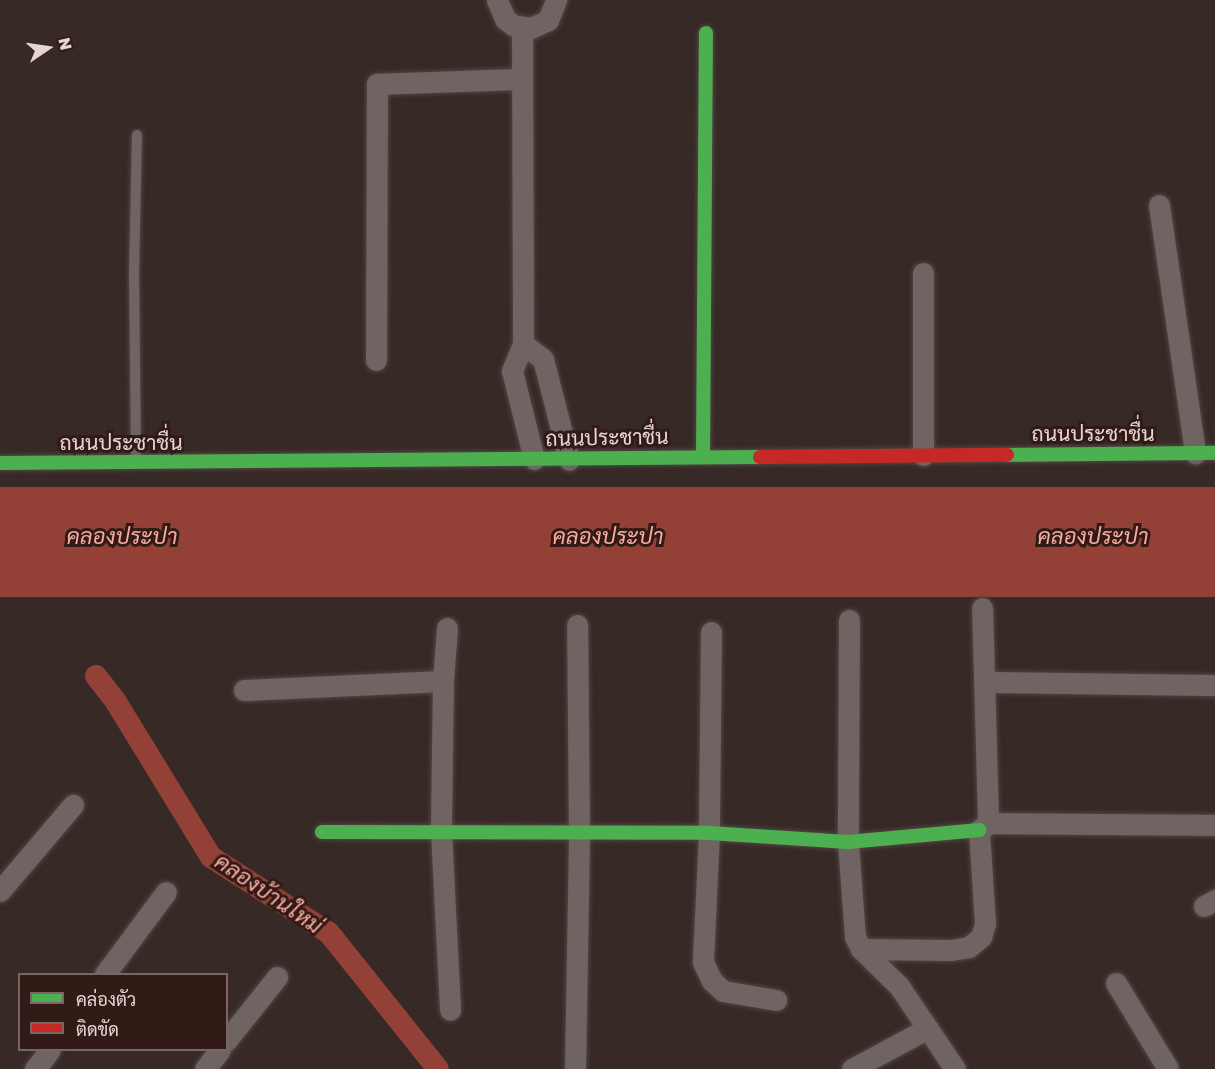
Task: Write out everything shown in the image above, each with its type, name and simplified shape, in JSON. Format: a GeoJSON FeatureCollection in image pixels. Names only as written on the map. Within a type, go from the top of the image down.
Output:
{"type":"FeatureCollection","features":[{"type":"Feature","properties":{"kind":"street"},"geometry":{"type":"LineString","coordinates":[[497,0],[505,19],[522,27],[531,28],[548,20],[556,0]]}},
{"type":"Feature","properties":{"kind":"street"},"geometry":{"type":"LineString","coordinates":[[522,27],[523,344],[512,370],[534,459]]}},
{"type":"Feature","properties":{"kind":"street"},"geometry":{"type":"LineString","coordinates":[[703,457],[706,33]]}},
{"type":"Feature","properties":{"kind":"street"},"geometry":{"type":"LineString","coordinates":[[376,360],[377,84],[522,79]]}},
{"type":"Feature","properties":{"kind":"street"},"geometry":{"type":"LineString","coordinates":[[1159,205],[1205,453]]}},
{"type":"Feature","properties":{"kind":"street"},"geometry":{"type":"LineString","coordinates":[[923,273],[923,455]]}},
{"type":"Feature","properties":{"kind":"street"},"geometry":{"type":"LineString","coordinates":[[523,344],[543,359],[569,460]]}},
{"type":"Feature","properties":{"kind":"street","name":"ถนนประชาชื่น"},"geometry":{"type":"LineString","coordinates":[[0,463],[1205,453]]}},
{"type":"Feature","properties":{"kind":"street"},"geometry":{"type":"LineString","coordinates":[[861,948],[951,950],[969,947],[981,938],[985,924],[983,827],[986,682],[982,608]]}},
{"type":"Feature","properties":{"kind":"street"},"geometry":{"type":"LineString","coordinates":[[849,620],[848,842],[854,927],[861,948],[899,986],[955,1069]]}},
{"type":"Feature","properties":{"kind":"street"},"geometry":{"type":"LineString","coordinates":[[575,1069],[579,835],[577,625]]}},
{"type":"Feature","properties":{"kind":"street"},"geometry":{"type":"LineString","coordinates":[[447,628],[443,681],[441,831],[450,1010]]}},
{"type":"Feature","properties":{"kind":"street"},"geometry":{"type":"LineString","coordinates":[[711,632],[710,833],[703,962],[712,981],[723,991],[747,997],[776,1000]]}},
{"type":"Feature","properties":{"kind":"street"},"geometry":{"type":"LineString","coordinates":[[244,690],[443,681]]}},
{"type":"Feature","properties":{"kind":"street"},"geometry":{"type":"LineString","coordinates":[[986,682],[1215,685]]}},
{"type":"Feature","properties":{"kind":"street"},"geometry":{"type":"LineString","coordinates":[[0,891],[73,805]]}},
{"type":"Feature","properties":{"kind":"street"},"geometry":{"type":"LineString","coordinates":[[322,832],[441,831],[579,835],[710,833],[848,842],[983,827],[1215,825]]}},
{"type":"Feature","properties":{"kind":"street"},"geometry":{"type":"LineString","coordinates":[[106,973],[166,892]]}},
{"type":"Feature","properties":{"kind":"street"},"geometry":{"type":"LineString","coordinates":[[228,1038],[277,977]]}},
{"type":"Feature","properties":{"kind":"street"},"geometry":{"type":"LineString","coordinates":[[1116,983],[1168,1069]]}},
{"type":"Feature","properties":{"kind":"street"},"geometry":{"type":"LineString","coordinates":[[852,1069],[928,1028]]}},
{"type":"Feature","properties":{"kind":"street"},"geometry":{"type":"LineString","coordinates":[[35,1069],[49,1051]]}},
{"type":"Feature","properties":{"kind":"street"},"geometry":{"type":"LineString","coordinates":[[205,1069],[219,1051]]}},
{"type":"Feature","properties":{"kind":"lane"},"geometry":{"type":"LineString","coordinates":[[136,463],[134,275],[137,135]]}},
{"type":"Feature","properties":{"kind":"water","name":"คลองประปา"},"geometry":{"type":"Polygon","coordinates":[[[0,487],[1215,487],[1215,597],[0,597],[0,487]]]}},
{"type":"Feature","properties":{"kind":"waterway","name":"คลองบ้านใหม่"},"geometry":{"type":"LineString","coordinates":[[96,676],[116,702],[211,857],[329,933],[438,1069]]}},
{"type":"Feature","properties":{"kind":"traffic: fast"},"geometry":{"type":"LineString","coordinates":[[703,457],[706,33]]}},
{"type":"Feature","properties":{"kind":"traffic: fast"},"geometry":{"type":"LineString","coordinates":[[1007,455],[1215,453]]}},
{"type":"Feature","properties":{"kind":"traffic: fast"},"geometry":{"type":"LineString","coordinates":[[0,463],[760,457]]}},
{"type":"Feature","properties":{"kind":"traffic: fast"},"geometry":{"type":"LineString","coordinates":[[322,832],[709,833],[848,842],[979,830]]}},
{"type":"Feature","properties":{"kind":"traffic: jam"},"geometry":{"type":"LineString","coordinates":[[760,457],[1007,455]]}}]}
